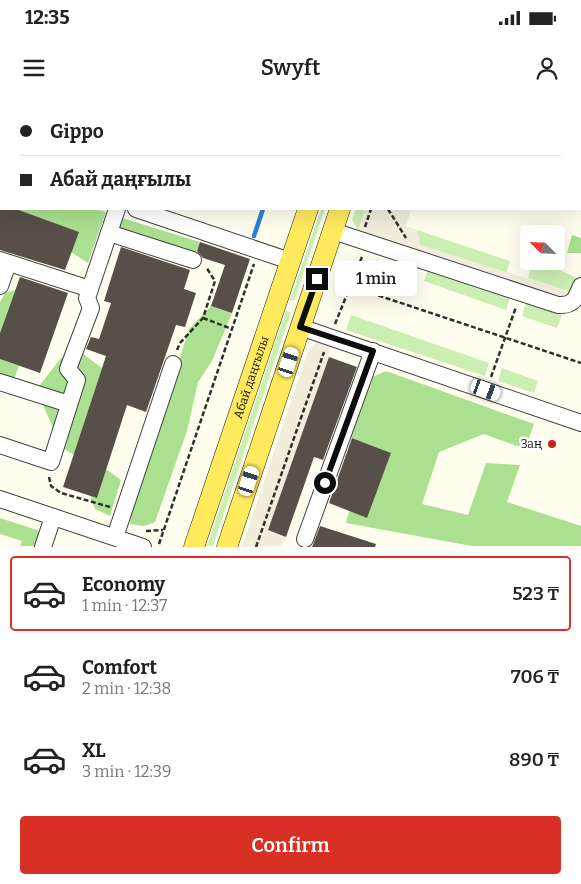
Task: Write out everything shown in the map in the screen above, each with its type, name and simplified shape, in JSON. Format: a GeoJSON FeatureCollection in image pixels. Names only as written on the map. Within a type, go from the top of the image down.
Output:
{"type":"FeatureCollection","features":[{"type":"Feature","properties":{"kind":"main road","name":"Абай даңғылы"},"geometry":{"type":"LineString","coordinates":[[194,546],[308,210]]}},
{"type":"Feature","properties":{"kind":"main road"},"geometry":{"type":"LineString","coordinates":[[227,546],[340,210]]}},
{"type":"Feature","properties":{"kind":"street"},"geometry":{"type":"LineString","coordinates":[[0,446],[51,462],[77,380],[68,369],[91,308],[87,298],[117,210]]}},
{"type":"Feature","properties":{"kind":"street"},"geometry":{"type":"LineString","coordinates":[[139,210],[290,261]]}},
{"type":"Feature","properties":{"kind":"street"},"geometry":{"type":"LineString","coordinates":[[333,231],[558,305],[566,306],[572,303],[581,286]]}},
{"type":"Feature","properties":{"kind":"street"},"geometry":{"type":"LineString","coordinates":[[109,233],[193,260]]}},
{"type":"Feature","properties":{"kind":"street"},"geometry":{"type":"LineString","coordinates":[[0,286],[4,262],[90,289]]}},
{"type":"Feature","properties":{"kind":"street"},"geometry":{"type":"LineString","coordinates":[[300,327],[581,423]]}},
{"type":"Feature","properties":{"kind":"street"},"geometry":{"type":"LineString","coordinates":[[305,539],[373,351]]}},
{"type":"Feature","properties":{"kind":"street"},"geometry":{"type":"LineString","coordinates":[[115,537],[174,364]]}},
{"type":"Feature","properties":{"kind":"street"},"geometry":{"type":"LineString","coordinates":[[0,382],[69,404]]}},
{"type":"Feature","properties":{"kind":"street"},"geometry":{"type":"LineString","coordinates":[[0,499],[115,537],[151,545]]}},
{"type":"Feature","properties":{"kind":"street"},"geometry":{"type":"LineString","coordinates":[[43,546],[53,517]]}},
{"type":"Feature","properties":{"kind":"path"},"geometry":{"type":"LineString","coordinates":[[389,210],[409,243]]}},
{"type":"Feature","properties":{"kind":"path"},"geometry":{"type":"LineString","coordinates":[[256,546],[330,337],[368,242]]}},
{"type":"Feature","properties":{"kind":"path"},"geometry":{"type":"LineString","coordinates":[[151,545],[232,329],[259,250]]}},
{"type":"Feature","properties":{"kind":"path"},"geometry":{"type":"LineString","coordinates":[[174,364],[180,343],[203,318],[214,280],[205,265],[193,260]]}},
{"type":"Feature","properties":{"kind":"path"},"geometry":{"type":"LineString","coordinates":[[350,286],[581,363]]}},
{"type":"Feature","properties":{"kind":"path"},"geometry":{"type":"LineString","coordinates":[[486,390],[521,293]]}},
{"type":"Feature","properties":{"kind":"path"},"geometry":{"type":"LineString","coordinates":[[203,318],[232,329]]}},
{"type":"Feature","properties":{"kind":"path"},"geometry":{"type":"LineString","coordinates":[[51,462],[48,472],[51,486],[61,493],[124,510]]}},
{"type":"Feature","properties":{"kind":"green space"},"geometry":{"type":"Polygon","coordinates":[[[19,210],[99,210],[106,212],[88,263],[71,252],[78,232],[19,210]]]}},
{"type":"Feature","properties":{"kind":"green space"},"geometry":{"type":"Polygon","coordinates":[[[321,210],[325,210],[294,301],[290,300],[321,210]]]}},
{"type":"Feature","properties":{"kind":"green space"},"geometry":{"type":"Polygon","coordinates":[[[356,210],[365,210],[358,231],[352,219],[356,210]]]}},
{"type":"Feature","properties":{"kind":"green space"},"geometry":{"type":"Polygon","coordinates":[[[119,217],[200,242],[195,255],[116,231],[119,217]]]}},
{"type":"Feature","properties":{"kind":"green space"},"geometry":{"type":"Polygon","coordinates":[[[417,230],[510,261],[506,274],[420,245],[417,230]]]}},
{"type":"Feature","properties":{"kind":"green space"},"geometry":{"type":"Polygon","coordinates":[[[572,235],[581,238],[581,253],[567,253],[572,235]]]}},
{"type":"Feature","properties":{"kind":"green space"},"geometry":{"type":"Polygon","coordinates":[[[428,270],[510,297],[506,310],[424,281],[428,270]]]}},
{"type":"Feature","properties":{"kind":"green space"},"geometry":{"type":"Polygon","coordinates":[[[530,270],[560,270],[577,278],[573,293],[528,278],[530,270]]]}},
{"type":"Feature","properties":{"kind":"green space"},"geometry":{"type":"Polygon","coordinates":[[[15,290],[0,333],[0,302],[5,293],[15,290]]]}},
{"type":"Feature","properties":{"kind":"green space"},"geometry":{"type":"Polygon","coordinates":[[[526,303],[562,315],[557,328],[522,316],[526,303]]]}},
{"type":"Feature","properties":{"kind":"green space"},"geometry":{"type":"Polygon","coordinates":[[[211,306],[232,313],[212,361],[198,382],[187,431],[155,522],[144,526],[130,524],[131,512],[189,329],[211,306]]]}},
{"type":"Feature","properties":{"kind":"green space"},"geometry":{"type":"Polygon","coordinates":[[[286,311],[291,312],[213,546],[207,546],[286,311]]]}},
{"type":"Feature","properties":{"kind":"green space"},"geometry":{"type":"Polygon","coordinates":[[[351,315],[489,363],[485,376],[346,330],[351,315]]]}},
{"type":"Feature","properties":{"kind":"green space"},"geometry":{"type":"Polygon","coordinates":[[[74,347],[102,368],[74,455],[59,446],[36,390],[61,358],[74,347]]]}},
{"type":"Feature","properties":{"kind":"green space"},"geometry":{"type":"Polygon","coordinates":[[[0,359],[19,366],[13,382],[0,380],[0,359]]]}},
{"type":"Feature","properties":{"kind":"green space"},"geometry":{"type":"Polygon","coordinates":[[[502,368],[538,381],[534,393],[498,381],[502,368]]]}},
{"type":"Feature","properties":{"kind":"green space"},"geometry":{"type":"Polygon","coordinates":[[[386,371],[534,424],[525,449],[484,434],[439,452],[422,504],[468,515],[486,463],[520,465],[507,502],[581,526],[581,546],[472,546],[346,523],[349,511],[367,517],[391,453],[350,437],[370,378],[386,371]]]}},
{"type":"Feature","properties":{"kind":"green space"},"geometry":{"type":"Polygon","coordinates":[[[106,469],[121,480],[110,516],[95,509],[90,496],[97,498],[106,469]]]}},
{"type":"Feature","properties":{"kind":"green space"},"geometry":{"type":"Polygon","coordinates":[[[0,518],[40,531],[35,546],[20,546],[22,541],[0,534],[0,518]]]}},
{"type":"Feature","properties":{"kind":"shaded area"},"geometry":{"type":"Polygon","coordinates":[[[365,210],[411,210],[406,226],[417,230],[420,245],[573,293],[563,300],[358,231],[365,210]]]}},
{"type":"Feature","properties":{"kind":"shaded area"},"geometry":{"type":"Polygon","coordinates":[[[328,341],[329,357],[268,530],[286,537],[282,546],[242,547],[308,351],[315,343],[328,341]]]}},
{"type":"Feature","properties":{"kind":"building"},"geometry":{"type":"Polygon","coordinates":[[[0,210],[19,210],[79,232],[65,270],[0,250],[0,210]]]}},
{"type":"Feature","properties":{"kind":"building"},"geometry":{"type":"Polygon","coordinates":[[[200,242],[250,259],[232,313],[211,306],[225,265],[203,258],[197,251],[200,242]]]}},
{"type":"Feature","properties":{"kind":"building"},"geometry":{"type":"Polygon","coordinates":[[[121,247],[190,270],[184,289],[196,293],[185,327],[176,325],[146,412],[127,405],[97,498],[63,487],[106,356],[86,349],[91,337],[99,339],[111,303],[104,301],[121,247]]]}},
{"type":"Feature","properties":{"kind":"building"},"geometry":{"type":"Polygon","coordinates":[[[20,277],[68,293],[40,373],[0,359],[0,333],[20,277]]]}},
{"type":"Feature","properties":{"kind":"building"},"geometry":{"type":"Polygon","coordinates":[[[329,357],[357,367],[323,460],[314,457],[286,537],[268,530],[329,357]]]}},
{"type":"Feature","properties":{"kind":"building"},"geometry":{"type":"Polygon","coordinates":[[[352,438],[391,453],[367,518],[329,503],[352,438]]]}},
{"type":"Feature","properties":{"kind":"building"},"geometry":{"type":"Polygon","coordinates":[[[320,526],[376,544],[375,547],[312,547],[320,526]]]}},
{"type":"Feature","properties":{"kind":"waterway"},"geometry":{"type":"LineString","coordinates":[[254,236],[263,210]]}},
{"type":"Feature","properties":{"kind":"place","name":"Заң"},"geometry":{"type":"Point","coordinates":[552,444]}},
{"type":"Feature","properties":{"kind":"route"},"geometry":{"type":"LineString","coordinates":[[317,279],[300,327],[373,351],[325,483]]}}]}
